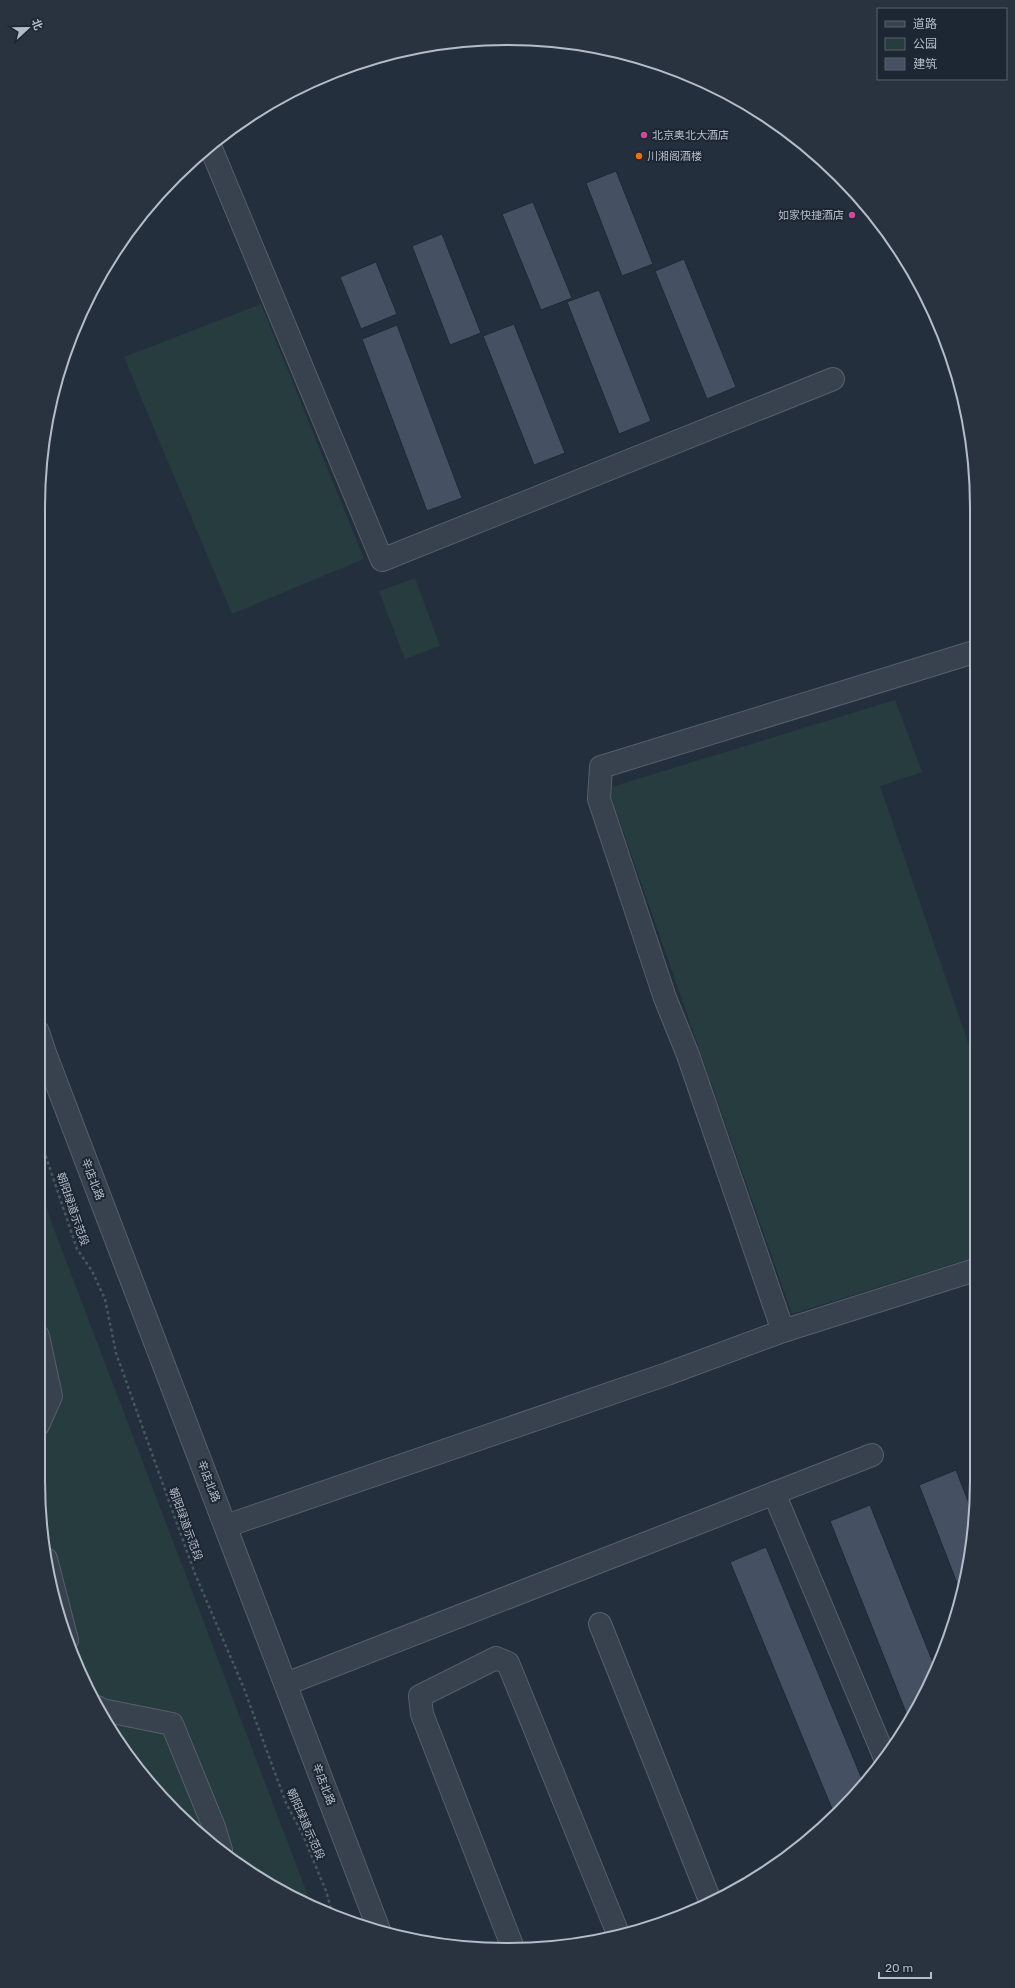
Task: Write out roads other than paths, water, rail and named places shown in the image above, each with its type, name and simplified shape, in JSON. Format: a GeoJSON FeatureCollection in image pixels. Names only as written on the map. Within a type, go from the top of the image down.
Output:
{"type":"FeatureCollection","features":[{"type":"Feature","properties":{"kind":"street"},"geometry":{"type":"LineString","coordinates":[[213,152],[382,560],[833,379]]}},
{"type":"Feature","properties":{"kind":"street"},"geometry":{"type":"LineString","coordinates":[[783,1331],[688,1055],[665,998],[599,799],[601,767],[970,653]]}},
{"type":"Feature","properties":{"kind":"street","name":"辛店北路"},"geometry":{"type":"LineString","coordinates":[[45,1053],[377,1923]]}},
{"type":"Feature","properties":{"kind":"street"},"geometry":{"type":"LineString","coordinates":[[226,1526],[659,1377],[783,1331],[970,1272]]}},
{"type":"Feature","properties":{"kind":"street"},"geometry":{"type":"LineString","coordinates":[[45,1368],[51,1396],[45,1409]]}},
{"type":"Feature","properties":{"kind":"street"},"geometry":{"type":"LineString","coordinates":[[286,1684],[872,1454]]}},
{"type":"Feature","properties":{"kind":"street"},"geometry":{"type":"LineString","coordinates":[[774,1493],[882,1751]]}},
{"type":"Feature","properties":{"kind":"street"},"geometry":{"type":"LineString","coordinates":[[600,1624],[708,1897]]}},
{"type":"Feature","properties":{"kind":"street"},"geometry":{"type":"LineString","coordinates":[[511,1943],[422,1714],[420,1696],[496,1658],[508,1664],[616,1930]]}},
{"type":"Feature","properties":{"kind":"street"},"geometry":{"type":"LineString","coordinates":[[107,1711],[172,1724],[218,1840]]}},
{"type":"Feature","properties":{"kind":"place","name":"北京奥北大酒店"},"geometry":{"type":"Point","coordinates":[644,135]}},
{"type":"Feature","properties":{"kind":"place","name":"川湘阁酒楼"},"geometry":{"type":"Point","coordinates":[639,156]}},
{"type":"Feature","properties":{"kind":"place","name":"如家快捷酒店"},"geometry":{"type":"Point","coordinates":[852,215]}}]}
